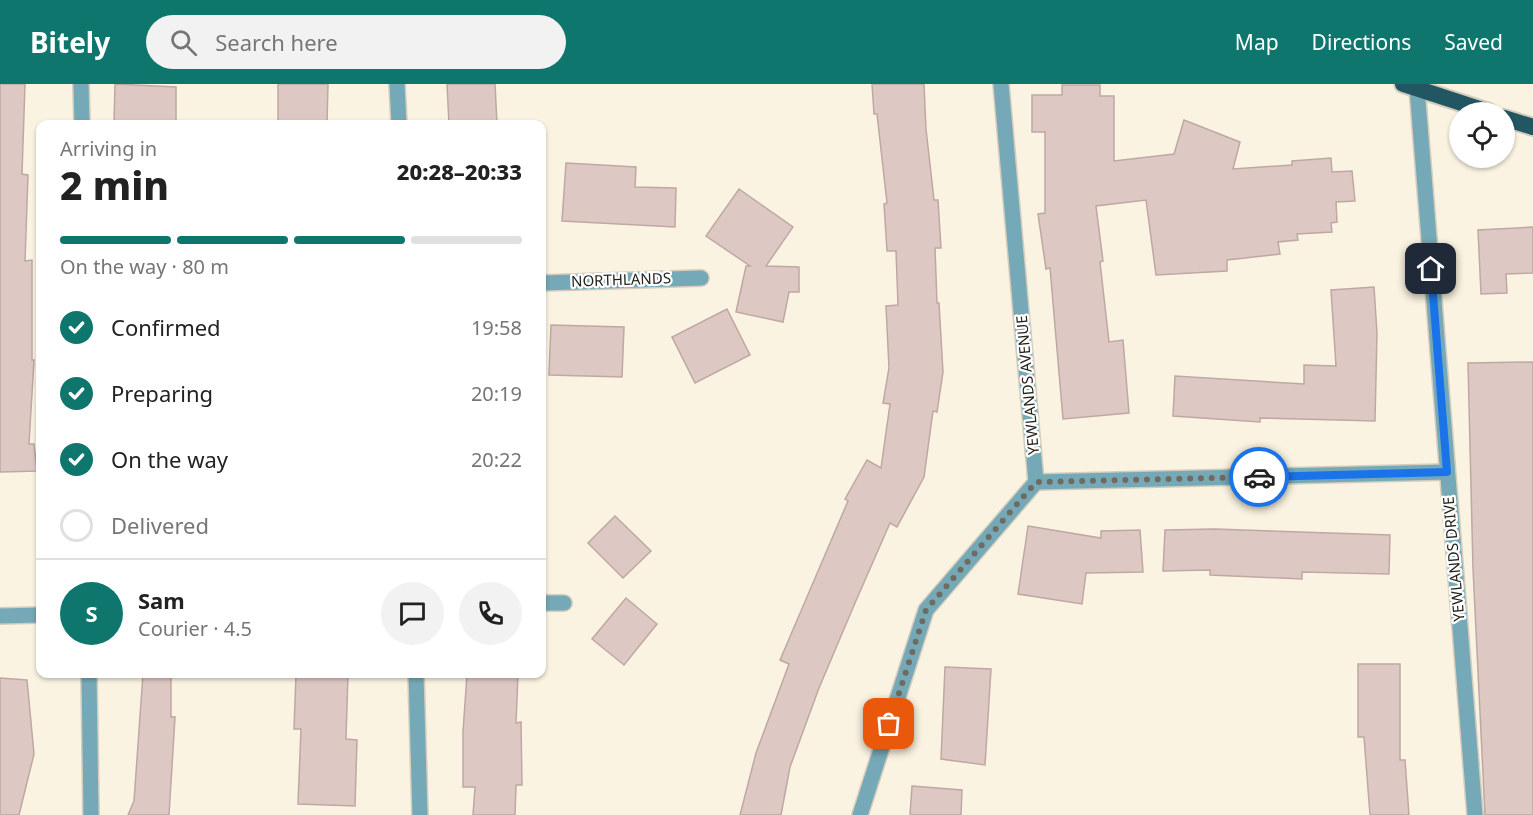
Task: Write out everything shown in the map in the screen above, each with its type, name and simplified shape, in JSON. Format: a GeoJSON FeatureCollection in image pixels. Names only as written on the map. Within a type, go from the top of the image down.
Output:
{"type":"FeatureCollection","features":[{"type":"Feature","properties":{"kind":"highway"},"geometry":{"type":"LineString","coordinates":[[1410,86],[1459,102]]}},
{"type":"Feature","properties":{"kind":"highway"},"geometry":{"type":"LineString","coordinates":[[1515,121],[1533,127]]}},
{"type":"Feature","properties":{"kind":"street"},"geometry":{"type":"LineString","coordinates":[[81,84],[82,120]]}},
{"type":"Feature","properties":{"kind":"street"},"geometry":{"type":"LineString","coordinates":[[397,84],[399,120]]}},
{"type":"Feature","properties":{"kind":"street","name":"YEWLANDS AVENUE"},"geometry":{"type":"LineString","coordinates":[[1001,84],[1036,482]]}},
{"type":"Feature","properties":{"kind":"street","name":"YEWLANDS DRIVE"},"geometry":{"type":"LineString","coordinates":[[1410,86],[1447,472],[1475,815]]}},
{"type":"Feature","properties":{"kind":"street","name":"NORTHLANDS"},"geometry":{"type":"LineString","coordinates":[[546,283],[701,278]]}},
{"type":"Feature","properties":{"kind":"street"},"geometry":{"type":"LineString","coordinates":[[860,815],[926,610],[1036,482],[1447,472]]}},
{"type":"Feature","properties":{"kind":"street"},"geometry":{"type":"LineString","coordinates":[[546,603],[564,603]]}},
{"type":"Feature","properties":{"kind":"street"},"geometry":{"type":"LineString","coordinates":[[0,616],[36,615]]}},
{"type":"Feature","properties":{"kind":"street"},"geometry":{"type":"LineString","coordinates":[[89,678],[91,815]]}},
{"type":"Feature","properties":{"kind":"street"},"geometry":{"type":"LineString","coordinates":[[416,678],[420,815]]}},
{"type":"Feature","properties":{"kind":"building"},"geometry":{"type":"Polygon","coordinates":[[[0,84],[25,84],[22,174],[28,175],[25,261],[32,260],[32,360],[34,360],[29,444],[34,444],[36,471],[0,472],[0,84]]]}},
{"type":"Feature","properties":{"kind":"building"},"geometry":{"type":"Polygon","coordinates":[[[115,84],[176,87],[176,120],[114,120],[115,84]]]}},
{"type":"Feature","properties":{"kind":"building"},"geometry":{"type":"Polygon","coordinates":[[[278,84],[328,84],[327,120],[278,120],[278,84]]]}},
{"type":"Feature","properties":{"kind":"building"},"geometry":{"type":"Polygon","coordinates":[[[447,84],[495,84],[497,120],[449,120],[447,84]]]}},
{"type":"Feature","properties":{"kind":"building"},"geometry":{"type":"Polygon","coordinates":[[[872,84],[924,84],[926,129],[934,200],[938,200],[941,248],[935,248],[943,372],[937,412],[933,411],[924,477],[897,527],[890,523],[819,688],[790,767],[781,815],[740,815],[756,753],[789,664],[780,660],[848,501],[845,499],[867,460],[881,468],[890,404],[883,403],[889,368],[886,306],[898,305],[896,251],[887,251],[884,204],[887,203],[872,84]]]}},
{"type":"Feature","properties":{"kind":"building"},"geometry":{"type":"Polygon","coordinates":[[[1062,85],[1100,85],[1100,96],[1114,96],[1114,161],[1174,154],[1184,120],[1240,142],[1233,169],[1292,165],[1292,161],[1331,158],[1332,172],[1352,171],[1355,201],[1336,202],[1337,222],[1331,223],[1332,232],[1297,234],[1298,240],[1278,242],[1280,254],[1227,260],[1227,271],[1156,275],[1146,200],[1096,206],[1109,342],[1123,340],[1129,413],[1063,419],[1050,268],[1046,269],[1038,214],[1045,213],[1045,132],[1032,132],[1032,95],[1062,95],[1062,85]]]}},
{"type":"Feature","properties":{"kind":"building"},"geometry":{"type":"Polygon","coordinates":[[[566,163],[636,167],[635,187],[676,188],[675,227],[562,221],[566,163]]]}},
{"type":"Feature","properties":{"kind":"building"},"geometry":{"type":"Polygon","coordinates":[[[739,189],[793,227],[766,266],[799,267],[799,292],[789,292],[783,322],[736,312],[746,266],[750,266],[706,236],[739,189]]]}},
{"type":"Feature","properties":{"kind":"building"},"geometry":{"type":"Polygon","coordinates":[[[1533,227],[1533,273],[1506,274],[1507,293],[1481,294],[1478,230],[1533,227]]]}},
{"type":"Feature","properties":{"kind":"building"},"geometry":{"type":"Polygon","coordinates":[[[1374,287],[1377,333],[1375,421],[1260,418],[1260,422],[1173,416],[1175,376],[1304,384],[1304,365],[1336,366],[1331,290],[1374,287]]]}},
{"type":"Feature","properties":{"kind":"building"},"geometry":{"type":"Polygon","coordinates":[[[727,309],[750,355],[695,383],[672,337],[727,309]]]}},
{"type":"Feature","properties":{"kind":"building"},"geometry":{"type":"Polygon","coordinates":[[[551,325],[624,327],[622,377],[549,375],[551,325]]]}},
{"type":"Feature","properties":{"kind":"building"},"geometry":{"type":"Polygon","coordinates":[[[1533,362],[1533,815],[1485,815],[1473,569],[1468,363],[1533,362]]]}},
{"type":"Feature","properties":{"kind":"building"},"geometry":{"type":"Polygon","coordinates":[[[615,516],[651,551],[623,578],[588,543],[615,516]]]}},
{"type":"Feature","properties":{"kind":"building"},"geometry":{"type":"Polygon","coordinates":[[[1028,526],[1101,538],[1101,531],[1140,530],[1143,572],[1086,573],[1082,604],[1018,594],[1028,526]]]}},
{"type":"Feature","properties":{"kind":"building"},"geometry":{"type":"Polygon","coordinates":[[[1215,529],[1390,535],[1389,574],[1302,572],[1302,579],[1210,575],[1210,570],[1163,571],[1165,530],[1215,529]]]}},
{"type":"Feature","properties":{"kind":"building"},"geometry":{"type":"Polygon","coordinates":[[[626,598],[657,624],[624,665],[592,639],[626,598]]]}},
{"type":"Feature","properties":{"kind":"building"},"geometry":{"type":"Polygon","coordinates":[[[1358,664],[1400,664],[1400,760],[1405,760],[1409,815],[1370,815],[1364,737],[1358,737],[1358,664]]]}},
{"type":"Feature","properties":{"kind":"building"},"geometry":{"type":"Polygon","coordinates":[[[945,667],[991,669],[985,765],[941,759],[945,667]]]}},
{"type":"Feature","properties":{"kind":"building"},"geometry":{"type":"Polygon","coordinates":[[[0,678],[27,680],[34,754],[19,815],[0,815],[0,678]]]}},
{"type":"Feature","properties":{"kind":"building"},"geometry":{"type":"Polygon","coordinates":[[[143,678],[171,678],[171,717],[175,717],[169,815],[128,815],[134,801],[143,678]]]}},
{"type":"Feature","properties":{"kind":"building"},"geometry":{"type":"Polygon","coordinates":[[[296,678],[348,678],[346,739],[357,740],[355,806],[298,804],[301,729],[294,729],[296,678]]]}},
{"type":"Feature","properties":{"kind":"building"},"geometry":{"type":"Polygon","coordinates":[[[467,678],[518,678],[516,723],[521,722],[522,785],[516,785],[515,815],[473,815],[475,787],[463,787],[463,732],[467,678]]]}},
{"type":"Feature","properties":{"kind":"building"},"geometry":{"type":"Polygon","coordinates":[[[912,786],[962,790],[961,815],[910,815],[912,786]]]}},
{"type":"Feature","properties":{"kind":"way so far"},"geometry":{"type":"LineString","coordinates":[[889,724],[926,610],[1036,482],[1259,477]]}},
{"type":"Feature","properties":{"kind":"route"},"geometry":{"type":"LineString","coordinates":[[1259,477],[1447,472],[1431,269]]}}]}
